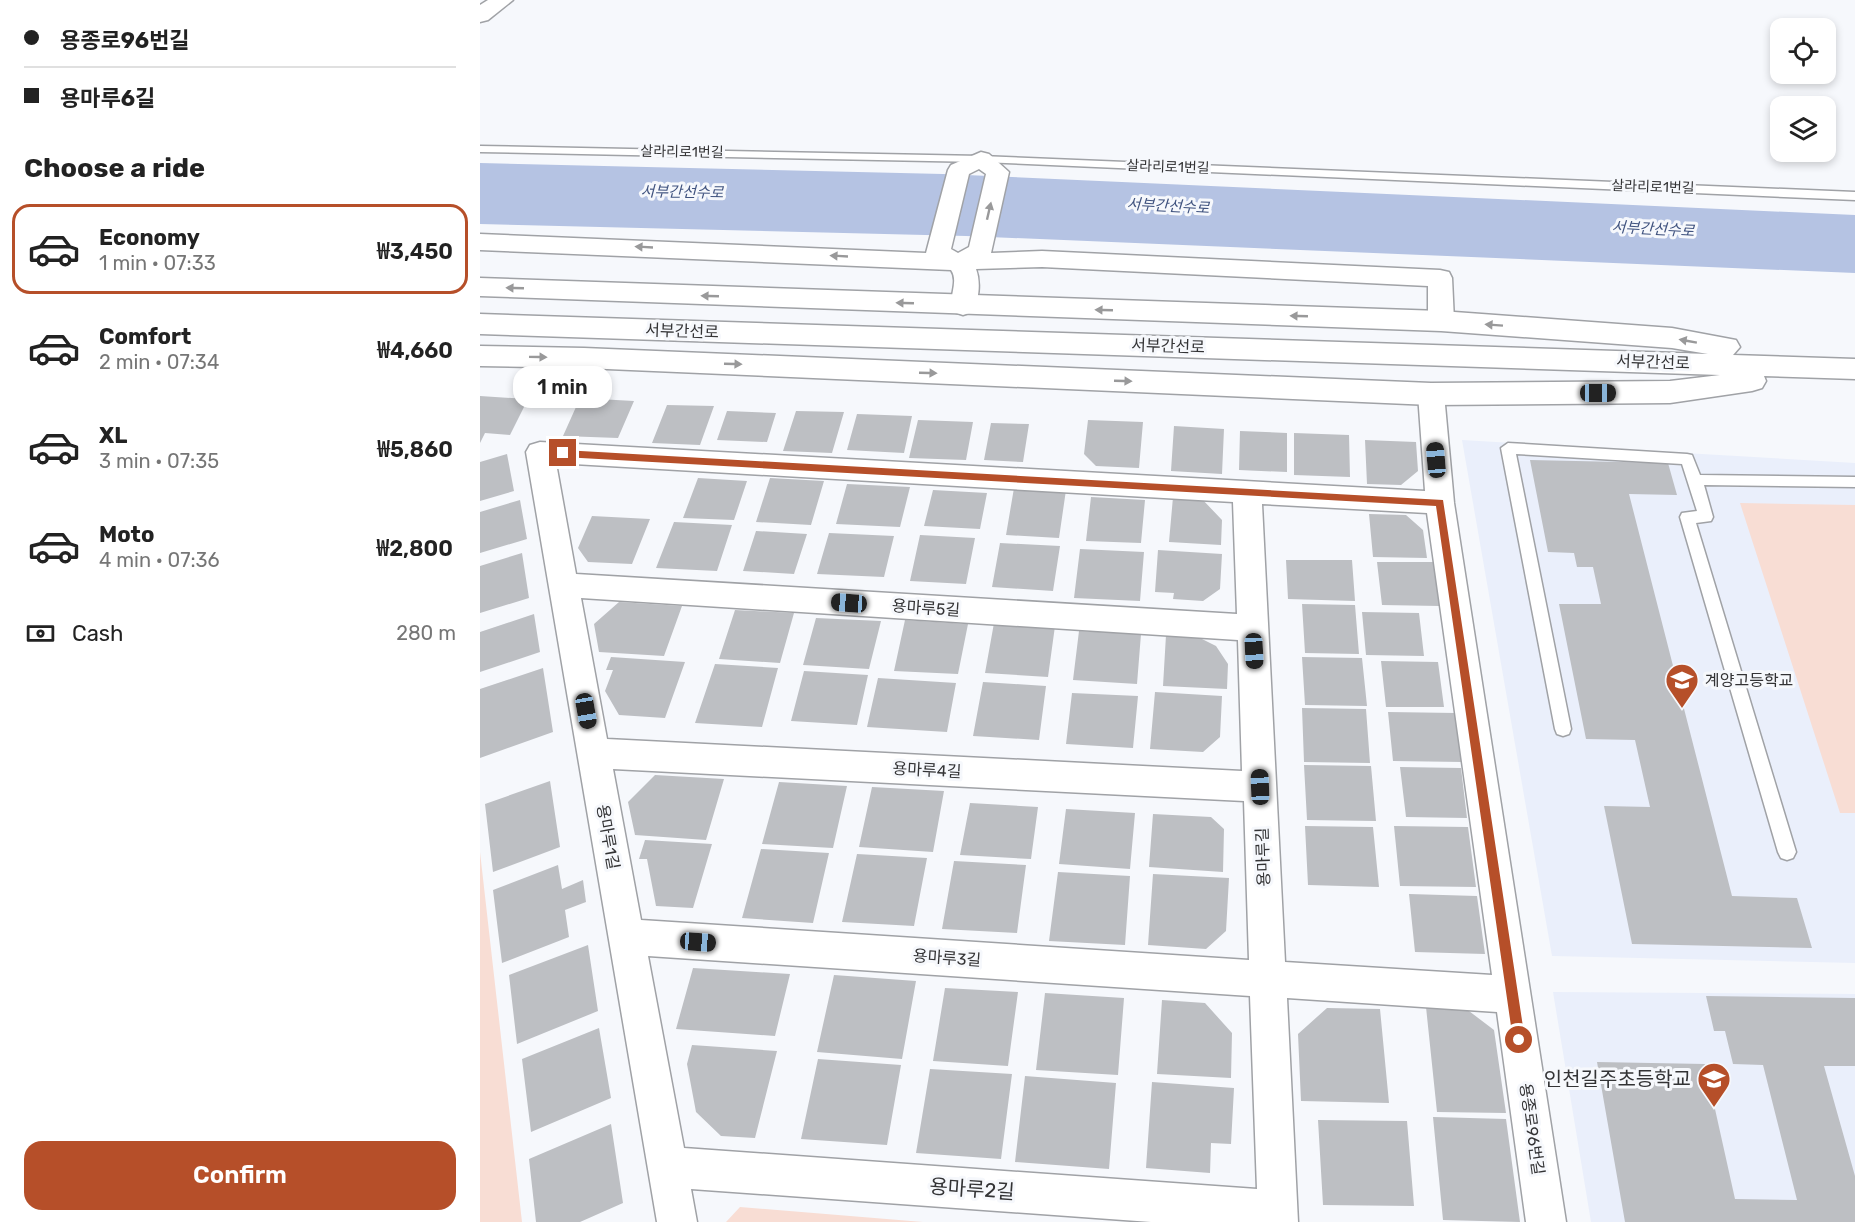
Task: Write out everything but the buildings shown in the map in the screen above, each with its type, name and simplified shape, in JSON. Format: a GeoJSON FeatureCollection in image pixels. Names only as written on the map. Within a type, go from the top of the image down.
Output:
{"type":"FeatureCollection","features":[{"type":"Feature","properties":{"kind":"main road"},"geometry":{"type":"LineString","coordinates":[[480,15],[502,0]]}},
{"type":"Feature","properties":{"kind":"main road"},"geometry":{"type":"LineString","coordinates":[[480,287],[963,306],[1441,321],[1672,338],[1852,369]]}},
{"type":"Feature","properties":{"kind":"main road","name":"서부간선로"},"geometry":{"type":"LineString","coordinates":[[480,324],[1852,369]]}},
{"type":"Feature","properties":{"kind":"main road"},"geometry":{"type":"LineString","coordinates":[[480,356],[596,358],[1431,394],[1670,392],[1852,369]]}},
{"type":"Feature","properties":{"kind":"street"},"geometry":{"type":"LineString","coordinates":[[963,306],[970,257],[990,165],[959,170],[938,253],[970,257]]}},
{"type":"Feature","properties":{"kind":"street"},"geometry":{"type":"LineString","coordinates":[[480,242],[1042,259],[1440,278],[1441,321]]}},
{"type":"Feature","properties":{"kind":"street","name":"용종로96번길"},"geometry":{"type":"LineString","coordinates":[[1431,394],[1440,503],[1546,1222]]}},
{"type":"Feature","properties":{"kind":"street","name":"용마루1길"},"geometry":{"type":"LineString","coordinates":[[677,1222],[540,452],[1247,492]]}},
{"type":"Feature","properties":{"kind":"street"},"geometry":{"type":"LineString","coordinates":[[1247,492],[1440,503]]}},
{"type":"Feature","properties":{"kind":"street","name":"용마루길"},"geometry":{"type":"LineString","coordinates":[[1247,492],[1277,1217]]}},
{"type":"Feature","properties":{"kind":"street","name":"용마루5길"},"geometry":{"type":"LineString","coordinates":[[564,585],[1253,628]]}},
{"type":"Feature","properties":{"kind":"street","name":"용마루4길"},"geometry":{"type":"LineString","coordinates":[[594,753],[1260,787]]}},
{"type":"Feature","properties":{"kind":"street","name":"용마루3길"},"geometry":{"type":"LineString","coordinates":[[626,937],[1513,995]]}},
{"type":"Feature","properties":{"kind":"street","name":"용마루2길"},"geometry":{"type":"LineString","coordinates":[[667,1167],[1277,1217]]}},
{"type":"Feature","properties":{"kind":"lane","name":"살라리로1번길"},"geometry":{"type":"LineString","coordinates":[[480,149],[1855,196]]}},
{"type":"Feature","properties":{"kind":"lane"},"geometry":{"type":"LineString","coordinates":[[1563,729],[1508,448],[1687,459],[1706,517],[1687,517],[1787,852]]}},
{"type":"Feature","properties":{"kind":"lane"},"geometry":{"type":"LineString","coordinates":[[1695,480],[1855,482]]}},
{"type":"Feature","properties":{"kind":"shaded area","name":"계양고등학교"},"geometry":{"type":"Polygon","coordinates":[[[1462,440],[1855,463],[1855,963],[1552,956],[1462,440]]]}},
{"type":"Feature","properties":{"kind":"shaded area"},"geometry":{"type":"Polygon","coordinates":[[[1740,503],[1855,505],[1855,813],[1840,813],[1740,503]]]}},
{"type":"Feature","properties":{"kind":"shaded area"},"geometry":{"type":"Polygon","coordinates":[[[480,852],[522,1222],[480,1222],[480,852]]]}},
{"type":"Feature","properties":{"kind":"shaded area","name":"인천길주초등학교"},"geometry":{"type":"Polygon","coordinates":[[[1553,992],[1855,994],[1855,1222],[1591,1222],[1553,992]]]}},
{"type":"Feature","properties":{"kind":"shaded area"},"geometry":{"type":"Polygon","coordinates":[[[740,1207],[923,1222],[726,1222],[740,1207]]]}},
{"type":"Feature","properties":{"kind":"water","name":"서부간선수로"},"geometry":{"type":"Polygon","coordinates":[[[480,163],[943,174],[1855,215],[1855,273],[966,236],[480,224],[480,163]]]}},
{"type":"Feature","properties":{"kind":"place","name":"계양고등학교"},"geometry":{"type":"Point","coordinates":[1682,709]}},
{"type":"Feature","properties":{"kind":"place","name":"인천길주초등학교"},"geometry":{"type":"Point","coordinates":[1714,1108]}},
{"type":"Feature","properties":{"kind":"route"},"geometry":{"type":"LineString","coordinates":[[563,453],[1440,503],[1519,1040]]}}]}
